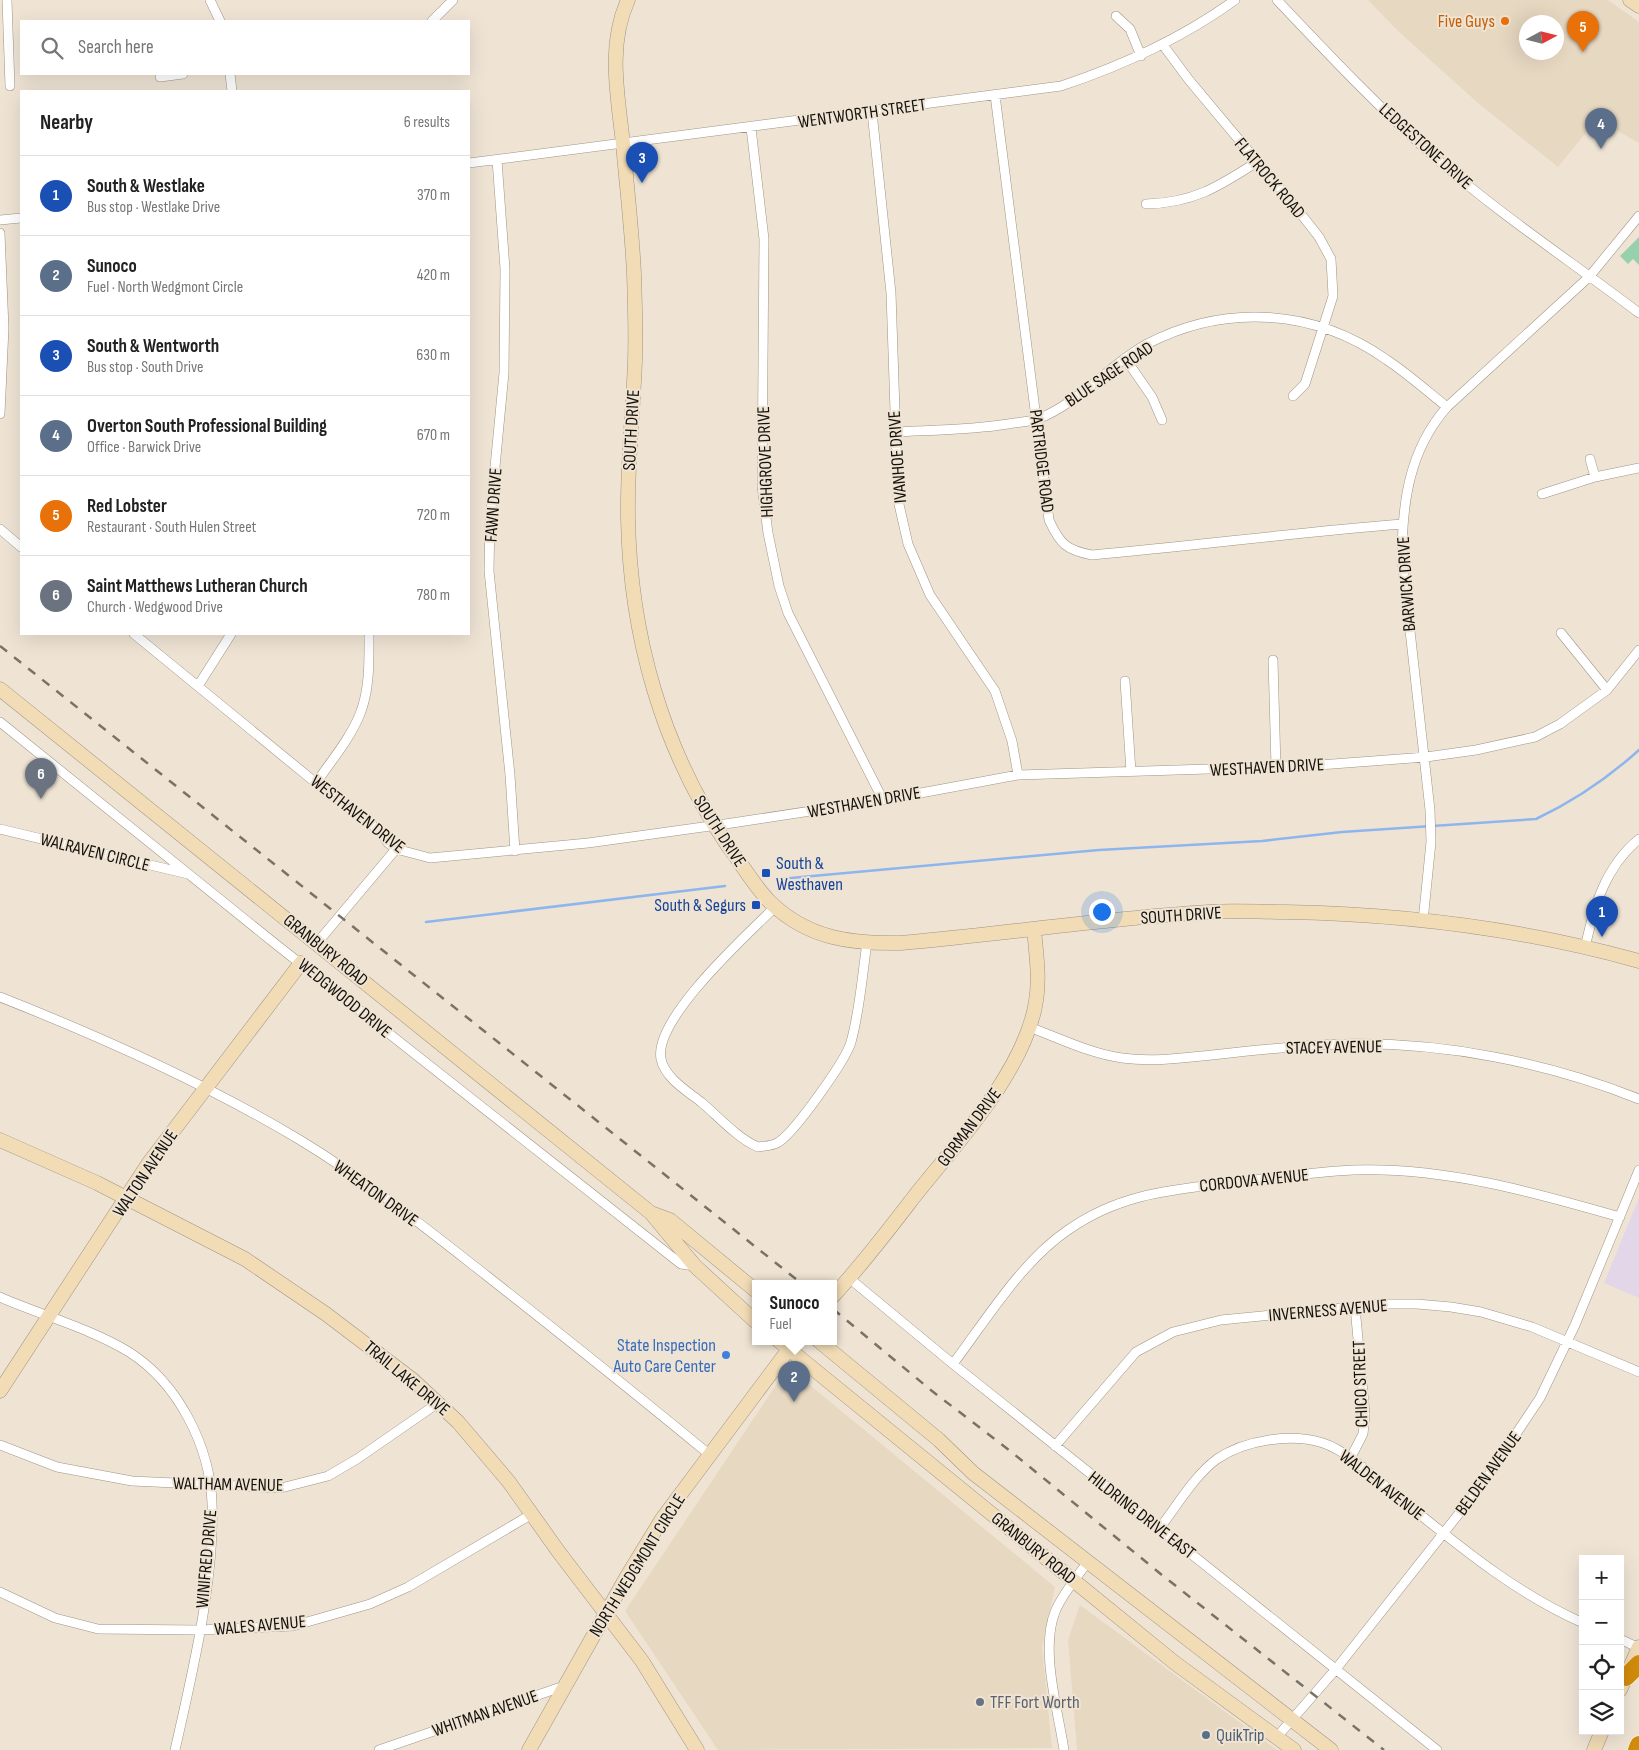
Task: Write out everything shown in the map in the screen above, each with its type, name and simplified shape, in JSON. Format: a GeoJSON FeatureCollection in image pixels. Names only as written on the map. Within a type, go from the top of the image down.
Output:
{"type":"FeatureCollection","features":[{"type":"Feature","properties":{"kind":"highway"},"geometry":{"type":"LineString","coordinates":[[1624,1682],[1639,1664]]}},
{"type":"Feature","properties":{"kind":"highway"},"geometry":{"type":"LineString","coordinates":[[1637,1750],[1639,1745]]}},
{"type":"Feature","properties":{"kind":"street"},"geometry":{"type":"LineString","coordinates":[[7,0],[10,86]]}},
{"type":"Feature","properties":{"kind":"street"},"geometry":{"type":"LineString","coordinates":[[210,0],[220,20]]}},
{"type":"Feature","properties":{"kind":"street"},"geometry":{"type":"LineString","coordinates":[[433,20],[453,0]]}},
{"type":"Feature","properties":{"kind":"street","name":"SOUTH DRIVE"},"geometry":{"type":"LineString","coordinates":[[628,0],[616,38],[615,57],[632,242],[635,360],[628,494],[630,566],[634,602],[650,678],[682,766],[699,802],[743,867],[775,907],[818,933],[854,943],[909,942],[1211,911],[1355,914],[1488,929],[1585,948],[1639,961]]}},
{"type":"Feature","properties":{"kind":"street","name":"WENTWORTH STREET"},"geometry":{"type":"LineString","coordinates":[[470,163],[751,128],[1061,86],[1106,71],[1141,56],[1206,21],[1235,0]]}},
{"type":"Feature","properties":{"kind":"street","name":"LEDGESTONE DRIVE"},"geometry":{"type":"LineString","coordinates":[[1277,0],[1342,68],[1438,160],[1494,206],[1589,277]]}},
{"type":"Feature","properties":{"kind":"street"},"geometry":{"type":"LineString","coordinates":[[1630,0],[1639,6]]}},
{"type":"Feature","properties":{"kind":"street"},"geometry":{"type":"LineString","coordinates":[[1116,16],[1130,29],[1141,56]]}},
{"type":"Feature","properties":{"kind":"street","name":"FLATROCK ROAD"},"geometry":{"type":"LineString","coordinates":[[1162,45],[1297,209],[1319,238],[1331,260],[1333,296],[1305,384],[1293,396]]}},
{"type":"Feature","properties":{"kind":"street"},"geometry":{"type":"LineString","coordinates":[[160,77],[175,75]]}},
{"type":"Feature","properties":{"kind":"street"},"geometry":{"type":"LineString","coordinates":[[230,75],[232,90]]}},
{"type":"Feature","properties":{"kind":"street","name":"PARTRIDGE ROAD"},"geometry":{"type":"LineString","coordinates":[[995,95],[1049,520],[1064,546],[1077,552],[1092,555],[1402,524]]}},
{"type":"Feature","properties":{"kind":"street","name":"IVANHOE DRIVE"},"geometry":{"type":"LineString","coordinates":[[872,112],[891,293],[898,500],[914,560],[930,595],[995,691],[1009,732],[1018,775]]}},
{"type":"Feature","properties":{"kind":"street","name":"HIGHGROVE DRIVE"},"geometry":{"type":"LineString","coordinates":[[751,128],[764,240],[762,486],[768,533],[779,586],[788,614],[883,800]]}},
{"type":"Feature","properties":{"kind":"street","name":"FAWN DRIVE"},"geometry":{"type":"LineString","coordinates":[[497,160],[505,269],[504,373],[490,519],[489,571],[510,775],[514,850]]}},
{"type":"Feature","properties":{"kind":"street"},"geometry":{"type":"LineString","coordinates":[[1146,204],[1172,203],[1184,200],[1225,183],[1257,162]]}},
{"type":"Feature","properties":{"kind":"street","name":"BARWICK DRIVE"},"geometry":{"type":"LineString","coordinates":[[1423,921],[1431,842],[1430,810],[1426,757],[1402,559],[1402,524],[1410,471],[1429,429],[1447,407],[1589,277],[1639,216]]}},
{"type":"Feature","properties":{"kind":"street"},"geometry":{"type":"LineString","coordinates":[[0,220],[20,218]]}},
{"type":"Feature","properties":{"kind":"street"},"geometry":{"type":"LineString","coordinates":[[0,233],[4,328],[0,414]]}},
{"type":"Feature","properties":{"kind":"street"},"geometry":{"type":"LineString","coordinates":[[1589,277],[1639,312]]}},
{"type":"Feature","properties":{"kind":"street","name":"BLUE SAGE ROAD"},"geometry":{"type":"LineString","coordinates":[[895,432],[978,428],[1036,419],[1068,402],[1125,358],[1148,344],[1172,334],[1224,318],[1275,317],[1324,326],[1387,360],[1447,407]]}},
{"type":"Feature","properties":{"kind":"street"},"geometry":{"type":"LineString","coordinates":[[1125,358],[1152,397],[1162,420]]}},
{"type":"Feature","properties":{"kind":"street"},"geometry":{"type":"LineString","coordinates":[[1590,459],[1595,477]]}},
{"type":"Feature","properties":{"kind":"street"},"geometry":{"type":"LineString","coordinates":[[1542,494],[1595,477],[1639,468]]}},
{"type":"Feature","properties":{"kind":"street"},"geometry":{"type":"LineString","coordinates":[[0,529],[20,546]]}},
{"type":"Feature","properties":{"kind":"street"},"geometry":{"type":"LineString","coordinates":[[1561,632],[1607,690]]}},
{"type":"Feature","properties":{"kind":"street","name":"WESTHAVEN DRIVE"},"geometry":{"type":"LineString","coordinates":[[135,635],[316,783],[380,831],[396,849],[430,858],[588,844],[883,800],[1018,775],[1276,767],[1426,757],[1492,747],[1534,737],[1560,724],[1607,690],[1639,650]]}},
{"type":"Feature","properties":{"kind":"street"},"geometry":{"type":"LineString","coordinates":[[198,686],[230,635]]}},
{"type":"Feature","properties":{"kind":"street"},"geometry":{"type":"LineString","coordinates":[[316,783],[346,740],[360,714],[367,688],[369,635]]}},
{"type":"Feature","properties":{"kind":"street"},"geometry":{"type":"LineString","coordinates":[[1273,660],[1276,767]]}},
{"type":"Feature","properties":{"kind":"street"},"geometry":{"type":"LineString","coordinates":[[1125,681],[1131,772]]}},
{"type":"Feature","properties":{"kind":"street","name":"GRANBURY ROAD"},"geometry":{"type":"LineString","coordinates":[[0,689],[652,1213],[694,1266],[752,1318]]}},
{"type":"Feature","properties":{"kind":"street","name":"WEDGWOOD DRIVE"},"geometry":{"type":"LineString","coordinates":[[0,722],[681,1264],[694,1266]]}},
{"type":"Feature","properties":{"kind":"street","name":"WALRAVEN CIRCLE"},"geometry":{"type":"LineString","coordinates":[[0,829],[191,874]]}},
{"type":"Feature","properties":{"kind":"street"},"geometry":{"type":"LineString","coordinates":[[1585,948],[1590,924],[1608,874],[1623,854],[1639,839]]}},
{"type":"Feature","properties":{"kind":"street"},"geometry":{"type":"LineString","coordinates":[[317,943],[396,849]]}},
{"type":"Feature","properties":{"kind":"street"},"geometry":{"type":"LineString","coordinates":[[775,907],[695,988],[681,1006],[666,1037],[660,1058],[667,1074],[758,1147],[777,1144],[788,1134],[831,1079],[848,1050],[857,1012],[867,943]]}},
{"type":"Feature","properties":{"kind":"street","name":"GORMAN DRIVE"},"geometry":{"type":"LineString","coordinates":[[837,1292],[990,1100],[1005,1078],[1029,1027],[1036,1002],[1038,973],[1034,929]]}},
{"type":"Feature","properties":{"kind":"street","name":"WALTON AVENUE"},"geometry":{"type":"LineString","coordinates":[[0,1391],[148,1164],[301,963]]}},
{"type":"Feature","properties":{"kind":"street","name":"WHEATON DRIVE"},"geometry":{"type":"LineString","coordinates":[[0,998],[98,1036],[164,1066],[301,1140],[349,1172],[437,1237],[710,1455]]}},
{"type":"Feature","properties":{"kind":"street","name":"STACEY AVENUE"},"geometry":{"type":"LineString","coordinates":[[1029,1027],[1120,1058],[1154,1060],[1297,1046],[1345,1044],[1450,1051],[1511,1060],[1566,1073],[1639,1098]]}},
{"type":"Feature","properties":{"kind":"street","name":"TRAIL LAKE DRIVE"},"geometry":{"type":"LineString","coordinates":[[0,1140],[127,1198],[245,1259],[288,1286],[413,1380],[458,1422],[509,1482],[642,1661],[697,1750]]}},
{"type":"Feature","properties":{"kind":"street","name":"BELDEN AVENUE"},"geometry":{"type":"LineString","coordinates":[[1276,1738],[1336,1669],[1501,1459],[1540,1398],[1568,1341],[1639,1170]]}},
{"type":"Feature","properties":{"kind":"street","name":"CORDOVA AVENUE"},"geometry":{"type":"LineString","coordinates":[[953,1364],[1022,1274],[1066,1231],[1096,1212],[1156,1192],[1345,1171],[1425,1173],[1508,1186],[1620,1217]]}},
{"type":"Feature","properties":{"kind":"street","name":"GRANBURY ROAD"},"geometry":{"type":"LineString","coordinates":[[652,1213],[670,1220],[752,1288]]}},
{"type":"Feature","properties":{"kind":"street"},"geometry":{"type":"LineString","coordinates":[[694,1266],[708,1266],[716,1269],[752,1295]]}},
{"type":"Feature","properties":{"kind":"street","name":"HILDRING DRIVE EAST"},"geometry":{"type":"LineString","coordinates":[[849,1278],[1055,1446],[1437,1750]]}},
{"type":"Feature","properties":{"kind":"street","name":"WINIFRED DRIVE"},"geometry":{"type":"LineString","coordinates":[[0,1297],[128,1352],[148,1367],[170,1391],[198,1438],[212,1502],[211,1545],[199,1630],[175,1750]]}},
{"type":"Feature","properties":{"kind":"street","name":"INVERNESS AVENUE"},"geometry":{"type":"LineString","coordinates":[[1055,1446],[1136,1352],[1172,1332],[1221,1320],[1355,1307],[1417,1304],[1451,1307],[1481,1312],[1532,1327],[1639,1372]]}},
{"type":"Feature","properties":{"kind":"street","name":"CHICO STREET"},"geometry":{"type":"LineString","coordinates":[[1350,1459],[1358,1446],[1364,1425],[1355,1307]]}},
{"type":"Feature","properties":{"kind":"street","name":"NORTH WEDGMONT CIRCLE"},"geometry":{"type":"LineString","coordinates":[[529,1750],[606,1613],[662,1519],[710,1455],[786,1345]]}},
{"type":"Feature","properties":{"kind":"street","name":"GRANBURY ROAD"},"geometry":{"type":"LineString","coordinates":[[789,1345],[1175,1663],[1294,1750]]}},
{"type":"Feature","properties":{"kind":"street","name":"GRANBURY ROAD"},"geometry":{"type":"LineString","coordinates":[[824,1345],[939,1440],[973,1473],[1089,1560],[1291,1721],[1331,1750]]}},
{"type":"Feature","properties":{"kind":"street","name":"WALTHAM AVENUE"},"geometry":{"type":"LineString","coordinates":[[0,1445],[57,1467],[132,1481],[281,1488],[328,1476],[357,1459],[438,1403]]}},
{"type":"Feature","properties":{"kind":"street","name":"WALDEN AVENUE"},"geometry":{"type":"LineString","coordinates":[[1159,1529],[1207,1468],[1216,1460],[1243,1446],[1285,1439],[1306,1439],[1339,1450],[1498,1576],[1547,1607],[1579,1621]]}},
{"type":"Feature","properties":{"kind":"street","name":"WALES AVENUE"},"geometry":{"type":"LineString","coordinates":[[0,1592],[56,1618],[98,1629],[199,1630],[293,1626],[370,1604],[408,1588],[532,1514]]}},
{"type":"Feature","properties":{"kind":"street"},"geometry":{"type":"LineString","coordinates":[[1064,1750],[1050,1659],[1050,1627],[1056,1610],[1089,1560]]}},
{"type":"Feature","properties":{"kind":"street"},"geometry":{"type":"LineString","coordinates":[[1624,1641],[1639,1647],[1624,1681]]}},
{"type":"Feature","properties":{"kind":"street","name":"WHITMAN AVENUE"},"geometry":{"type":"LineString","coordinates":[[379,1750],[564,1686]]}},
{"type":"Feature","properties":{"kind":"street"},"geometry":{"type":"LineString","coordinates":[[1594,1750],[1600,1735]]}},
{"type":"Feature","properties":{"kind":"shaded area"},"geometry":{"type":"Polygon","coordinates":[[[1368,0],[1608,0],[1639,22],[1639,143],[1597,119],[1558,167],[1478,103],[1399,32],[1368,0]]]}},
{"type":"Feature","properties":{"kind":"shaded area"},"geometry":{"type":"Polygon","coordinates":[[[1639,1198],[1639,1298],[1604,1283],[1639,1198]]]}},
{"type":"Feature","properties":{"kind":"shaded area"},"geometry":{"type":"Polygon","coordinates":[[[788,1367],[1055,1587],[1042,1647],[1052,1748],[718,1750],[625,1611],[788,1367]]]}},
{"type":"Feature","properties":{"kind":"shaded area"},"geometry":{"type":"Polygon","coordinates":[[[1080,1605],[1277,1750],[1077,1750],[1068,1640],[1080,1605]]]}},
{"type":"Feature","properties":{"kind":"green space"},"geometry":{"type":"Polygon","coordinates":[[[1639,237],[1639,265],[1633,259],[1628,264],[1620,256],[1639,237]]]}},
{"type":"Feature","properties":{"kind":"waterway"},"geometry":{"type":"LineString","coordinates":[[780,879],[1099,850],[1262,841],[1342,832],[1536,819],[1564,805],[1590,788],[1639,750]]}},
{"type":"Feature","properties":{"kind":"waterway"},"geometry":{"type":"LineString","coordinates":[[426,922],[725,886]]}},
{"type":"Feature","properties":{"kind":"railway"},"geometry":{"type":"LineString","coordinates":[[0,646],[797,1280]]}},
{"type":"Feature","properties":{"kind":"railway"},"geometry":{"type":"LineString","coordinates":[[837,1312],[932,1391],[1009,1450],[1162,1575],[1384,1750]]}},
{"type":"Feature","properties":{"kind":"place","name":"Five Guys"},"geometry":{"type":"Point","coordinates":[1505,21]}},
{"type":"Feature","properties":{"kind":"place","name":"Red Lobster"},"geometry":{"type":"Point","coordinates":[1583,52]}},
{"type":"Feature","properties":{"kind":"place","name":"Overton South Professional Building"},"geometry":{"type":"Point","coordinates":[1601,149]}},
{"type":"Feature","properties":{"kind":"place","name":"South & Wentworth"},"geometry":{"type":"Point","coordinates":[642,183]}},
{"type":"Feature","properties":{"kind":"place","name":"Saint Matthews Lutheran Church"},"geometry":{"type":"Point","coordinates":[41,799]}},
{"type":"Feature","properties":{"kind":"place","name":"South & Westhaven"},"geometry":{"type":"Point","coordinates":[766,873]}},
{"type":"Feature","properties":{"kind":"place","name":"South & Segurs"},"geometry":{"type":"Point","coordinates":[756,905]}},
{"type":"Feature","properties":{"kind":"place","name":"South & Westlake"},"geometry":{"type":"Point","coordinates":[1602,937]}},
{"type":"Feature","properties":{"kind":"place","name":"State Inspection Auto Care Center"},"geometry":{"type":"Point","coordinates":[726,1355]}},
{"type":"Feature","properties":{"kind":"place","name":"Sunoco"},"geometry":{"type":"Point","coordinates":[794,1402]}},
{"type":"Feature","properties":{"kind":"place","name":"TFF Fort Worth"},"geometry":{"type":"Point","coordinates":[980,1702]}},
{"type":"Feature","properties":{"kind":"place","name":"QuikTrip"},"geometry":{"type":"Point","coordinates":[1206,1735]}}]}
